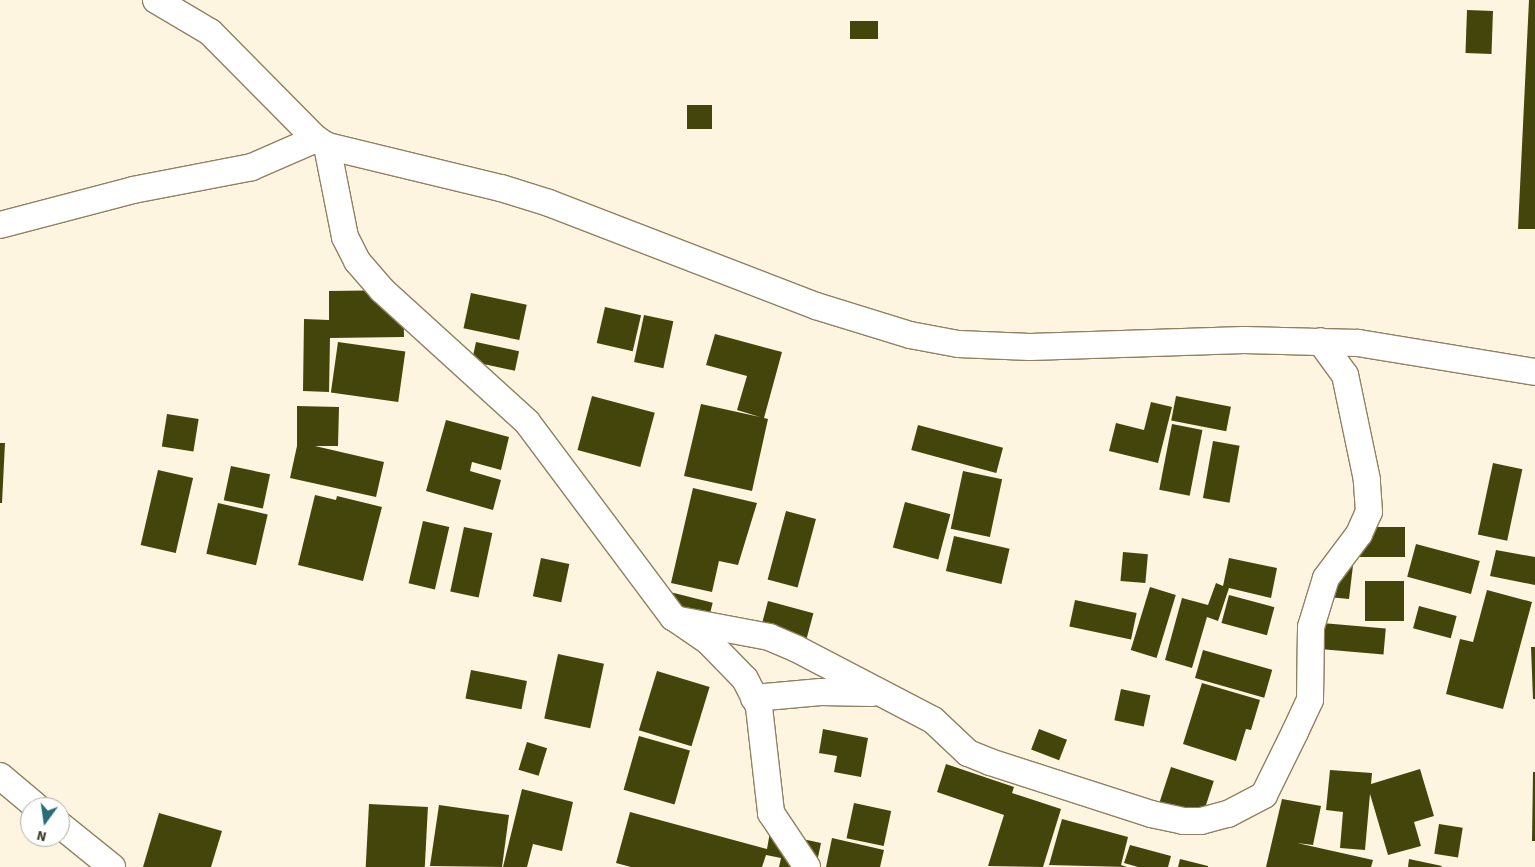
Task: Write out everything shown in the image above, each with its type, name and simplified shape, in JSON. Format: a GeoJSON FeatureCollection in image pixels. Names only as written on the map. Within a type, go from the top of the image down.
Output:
{"type":"FeatureCollection","features":[{"type":"Feature","properties":{"kind":"street"},"geometry":{"type":"LineString","coordinates":[[156,0],[210,32],[322,143],[501,188],[549,203],[816,306],[910,336],[958,344],[1030,347],[1320,341],[1358,343],[1535,372]]}},
{"type":"Feature","properties":{"kind":"street"},"geometry":{"type":"LineString","coordinates":[[0,225],[132,190],[252,167],[322,143]]}},
{"type":"Feature","properties":{"kind":"street"},"geometry":{"type":"LineString","coordinates":[[322,143],[345,237],[358,261],[382,290],[527,422],[655,595],[679,620],[708,641],[738,673],[759,707],[771,813],[807,867]]}},
{"type":"Feature","properties":{"kind":"street"},"geometry":{"type":"LineString","coordinates":[[679,620],[769,637],[933,720],[968,753],[1151,814],[1183,821],[1201,820],[1228,814],[1264,795],[1310,700],[1311,627],[1326,578],[1359,534],[1369,512],[1367,480],[1345,375],[1320,341]]}},
{"type":"Feature","properties":{"kind":"street"},"geometry":{"type":"LineString","coordinates":[[1345,375],[1358,343]]}},
{"type":"Feature","properties":{"kind":"street"},"geometry":{"type":"LineString","coordinates":[[754,698],[821,692],[878,693]]}},
{"type":"Feature","properties":{"kind":"street"},"geometry":{"type":"LineString","coordinates":[[0,776],[25,797]]}},
{"type":"Feature","properties":{"kind":"street"},"geometry":{"type":"LineString","coordinates":[[70,833],[112,867]]}},
{"type":"Feature","properties":{"kind":"building"},"geometry":{"type":"Polygon","coordinates":[[[1529,0],[1535,0],[1535,229],[1518,229],[1529,0]]]}},
{"type":"Feature","properties":{"kind":"building"},"geometry":{"type":"Polygon","coordinates":[[[1467,10],[1493,11],[1491,54],[1465,53],[1467,10]]]}},
{"type":"Feature","properties":{"kind":"building"},"geometry":{"type":"Polygon","coordinates":[[[850,21],[878,21],[878,39],[850,39],[850,21]]]}},
{"type":"Feature","properties":{"kind":"building"},"geometry":{"type":"Polygon","coordinates":[[[687,105],[712,105],[712,129],[687,129],[687,105]]]}},
{"type":"Feature","properties":{"kind":"building"},"geometry":{"type":"Polygon","coordinates":[[[403,290],[404,337],[330,338],[329,392],[303,391],[304,319],[329,320],[329,291],[403,290]]]}},
{"type":"Feature","properties":{"kind":"building"},"geometry":{"type":"Polygon","coordinates":[[[471,293],[527,305],[519,340],[464,328],[471,293]]]}},
{"type":"Feature","properties":{"kind":"building"},"geometry":{"type":"Polygon","coordinates":[[[605,307],[641,315],[633,351],[597,343],[605,307]]]}},
{"type":"Feature","properties":{"kind":"building"},"geometry":{"type":"Polygon","coordinates":[[[644,315],[673,321],[663,368],[634,362],[644,315]]]}},
{"type":"Feature","properties":{"kind":"building"},"geometry":{"type":"Polygon","coordinates":[[[715,334],[782,352],[764,418],[768,419],[752,491],[684,476],[701,404],[760,417],[737,410],[747,376],[706,365],[715,334]]]}},
{"type":"Feature","properties":{"kind":"building"},"geometry":{"type":"Polygon","coordinates":[[[338,342],[405,351],[398,402],[331,393],[338,342]]]}},
{"type":"Feature","properties":{"kind":"building"},"geometry":{"type":"Polygon","coordinates":[[[476,342],[519,351],[515,371],[472,362],[476,342]]]}},
{"type":"Feature","properties":{"kind":"building"},"geometry":{"type":"Polygon","coordinates":[[[592,396],[655,413],[640,467],[578,450],[592,396]]]}},
{"type":"Feature","properties":{"kind":"building"},"geometry":{"type":"Polygon","coordinates":[[[1176,396],[1231,407],[1226,431],[1171,421],[1176,396]]]}},
{"type":"Feature","properties":{"kind":"building"},"geometry":{"type":"Polygon","coordinates":[[[1151,402],[1172,407],[1158,463],[1109,451],[1116,423],[1144,430],[1151,402]]]}},
{"type":"Feature","properties":{"kind":"building"},"geometry":{"type":"Polygon","coordinates":[[[297,406],[339,407],[338,446],[315,446],[384,462],[376,497],[290,478],[297,446],[297,406]]]}},
{"type":"Feature","properties":{"kind":"building"},"geometry":{"type":"Polygon","coordinates":[[[167,414],[199,419],[193,452],[162,447],[167,414]]]}},
{"type":"Feature","properties":{"kind":"building"},"geometry":{"type":"Polygon","coordinates":[[[446,420],[509,437],[501,470],[472,462],[470,471],[501,480],[493,510],[426,491],[446,420]]]}},
{"type":"Feature","properties":{"kind":"building"},"geometry":{"type":"Polygon","coordinates":[[[1172,424],[1202,430],[1190,496],[1159,490],[1172,424]]]}},
{"type":"Feature","properties":{"kind":"building"},"geometry":{"type":"Polygon","coordinates":[[[918,425],[1003,448],[996,473],[911,450],[918,425]]]}},
{"type":"Feature","properties":{"kind":"building"},"geometry":{"type":"Polygon","coordinates":[[[1213,441],[1240,446],[1230,503],[1203,498],[1213,441]]]}},
{"type":"Feature","properties":{"kind":"building"},"geometry":{"type":"Polygon","coordinates":[[[0,443],[5,443],[2,503],[0,503],[0,443]]]}},
{"type":"Feature","properties":{"kind":"building"},"geometry":{"type":"Polygon","coordinates":[[[1493,463],[1522,469],[1507,541],[1478,534],[1493,463]]]}},
{"type":"Feature","properties":{"kind":"building"},"geometry":{"type":"Polygon","coordinates":[[[231,466],[270,474],[263,509],[224,500],[231,466]]]}},
{"type":"Feature","properties":{"kind":"building"},"geometry":{"type":"Polygon","coordinates":[[[158,470],[193,478],[176,553],[141,545],[158,470]]]}},
{"type":"Feature","properties":{"kind":"building"},"geometry":{"type":"Polygon","coordinates":[[[963,471],[1002,479],[990,537],[951,529],[963,471]]]}},
{"type":"Feature","properties":{"kind":"building"},"geometry":{"type":"Polygon","coordinates":[[[693,488],[757,503],[738,565],[719,561],[712,592],[671,583],[693,488]]]}},
{"type":"Feature","properties":{"kind":"building"},"geometry":{"type":"Polygon","coordinates":[[[315,495],[336,500],[337,496],[382,507],[363,581],[298,565],[315,495]]]}},
{"type":"Feature","properties":{"kind":"building"},"geometry":{"type":"Polygon","coordinates":[[[905,502],[950,514],[938,560],[893,547],[905,502]]]}},
{"type":"Feature","properties":{"kind":"building"},"geometry":{"type":"Polygon","coordinates":[[[218,503],[268,514],[256,565],[206,554],[218,503]]]}},
{"type":"Feature","properties":{"kind":"building"},"geometry":{"type":"Polygon","coordinates":[[[786,511],[816,519],[798,588],[768,580],[786,511]]]}},
{"type":"Feature","properties":{"kind":"building"},"geometry":{"type":"Polygon","coordinates":[[[423,521],[449,527],[435,589],[409,583],[423,521]]]}},
{"type":"Feature","properties":{"kind":"building"},"geometry":{"type":"Polygon","coordinates":[[[464,527],[492,533],[479,598],[450,592],[464,527]]]}},
{"type":"Feature","properties":{"kind":"building"},"geometry":{"type":"Polygon","coordinates":[[[1348,527],[1405,527],[1405,557],[1354,557],[1349,599],[1328,597],[1348,527]]]}},
{"type":"Feature","properties":{"kind":"building"},"geometry":{"type":"Polygon","coordinates":[[[954,536],[1010,549],[1001,584],[946,571],[954,536]]]}},
{"type":"Feature","properties":{"kind":"building"},"geometry":{"type":"Polygon","coordinates":[[[1416,544],[1480,561],[1471,594],[1407,577],[1416,544]]]}},
{"type":"Feature","properties":{"kind":"building"},"geometry":{"type":"Polygon","coordinates":[[[1496,550],[1535,557],[1535,585],[1490,576],[1496,550]]]}},
{"type":"Feature","properties":{"kind":"building"},"geometry":{"type":"Polygon","coordinates":[[[1123,552],[1148,554],[1145,583],[1120,581],[1123,552]]]}},
{"type":"Feature","properties":{"kind":"building"},"geometry":{"type":"Polygon","coordinates":[[[541,558],[569,564],[561,602],[533,596],[541,558]]]}},
{"type":"Feature","properties":{"kind":"building"},"geometry":{"type":"Polygon","coordinates":[[[1229,558],[1277,568],[1271,598],[1229,588],[1218,621],[1207,617],[1192,668],[1165,660],[1182,598],[1208,605],[1216,583],[1223,586],[1229,558]]]}},
{"type":"Feature","properties":{"kind":"building"},"geometry":{"type":"Polygon","coordinates":[[[1365,581],[1404,581],[1404,621],[1365,621],[1365,581]]]}},
{"type":"Feature","properties":{"kind":"building"},"geometry":{"type":"Polygon","coordinates":[[[1150,587],[1176,595],[1157,658],[1131,650],[1150,587]]]}},
{"type":"Feature","properties":{"kind":"building"},"geometry":{"type":"Polygon","coordinates":[[[1487,590],[1532,602],[1503,709],[1446,694],[1460,639],[1473,642],[1487,590]]]}},
{"type":"Feature","properties":{"kind":"building"},"geometry":{"type":"Polygon","coordinates":[[[670,592],[713,603],[707,626],[664,615],[670,592]]]}},
{"type":"Feature","properties":{"kind":"building"},"geometry":{"type":"Polygon","coordinates":[[[1229,595],[1274,607],[1267,635],[1221,623],[1229,595]]]}},
{"type":"Feature","properties":{"kind":"building"},"geometry":{"type":"Polygon","coordinates":[[[1075,600],[1137,613],[1131,640],[1069,626],[1075,600]]]}},
{"type":"Feature","properties":{"kind":"building"},"geometry":{"type":"Polygon","coordinates":[[[768,601],[813,613],[802,657],[756,644],[768,601]]]}},
{"type":"Feature","properties":{"kind":"building"},"geometry":{"type":"Polygon","coordinates":[[[1419,606],[1457,616],[1451,638],[1413,628],[1419,606]]]}},
{"type":"Feature","properties":{"kind":"building"},"geometry":{"type":"Polygon","coordinates":[[[1322,623],[1386,629],[1383,654],[1320,649],[1322,623]]]}},
{"type":"Feature","properties":{"kind":"building"},"geometry":{"type":"Polygon","coordinates":[[[1531,647],[1535,647],[1535,699],[1533,699],[1531,647]]]}},
{"type":"Feature","properties":{"kind":"building"},"geometry":{"type":"Polygon","coordinates":[[[1203,650],[1272,670],[1264,698],[1195,678],[1203,650]]]}},
{"type":"Feature","properties":{"kind":"building"},"geometry":{"type":"Polygon","coordinates":[[[558,654],[604,664],[590,728],[544,719],[558,654]]]}},
{"type":"Feature","properties":{"kind":"building"},"geometry":{"type":"Polygon","coordinates":[[[471,670],[527,681],[521,709],[465,698],[471,670]]]}},
{"type":"Feature","properties":{"kind":"building"},"geometry":{"type":"Polygon","coordinates":[[[657,671],[710,687],[691,746],[639,730],[657,671]]]}},
{"type":"Feature","properties":{"kind":"building"},"geometry":{"type":"Polygon","coordinates":[[[1202,683],[1260,700],[1251,730],[1246,729],[1236,761],[1183,744],[1202,683]]]}},
{"type":"Feature","properties":{"kind":"building"},"geometry":{"type":"Polygon","coordinates":[[[1121,689],[1150,695],[1144,727],[1114,720],[1121,689]]]}},
{"type":"Feature","properties":{"kind":"building"},"geometry":{"type":"Polygon","coordinates":[[[823,729],[868,738],[861,777],[834,772],[837,756],[819,753],[823,729]]]}},
{"type":"Feature","properties":{"kind":"building"},"geometry":{"type":"Polygon","coordinates":[[[1039,729],[1067,740],[1059,760],[1031,750],[1039,729]]]}},
{"type":"Feature","properties":{"kind":"building"},"geometry":{"type":"Polygon","coordinates":[[[639,736],[690,751],[675,804],[624,790],[639,736]]]}},
{"type":"Feature","properties":{"kind":"building"},"geometry":{"type":"Polygon","coordinates":[[[527,742],[547,748],[539,776],[519,770],[527,742]]]}},
{"type":"Feature","properties":{"kind":"building"},"geometry":{"type":"Polygon","coordinates":[[[946,764],[1014,787],[1012,793],[1061,809],[1043,867],[988,866],[1004,815],[937,792],[946,764]]]}},
{"type":"Feature","properties":{"kind":"building"},"geometry":{"type":"Polygon","coordinates":[[[1171,767],[1214,781],[1201,820],[1158,806],[1171,767]]]}},
{"type":"Feature","properties":{"kind":"building"},"geometry":{"type":"Polygon","coordinates":[[[1420,769],[1434,816],[1414,822],[1421,846],[1388,855],[1370,794],[1365,850],[1340,848],[1343,812],[1326,810],[1330,770],[1372,773],[1371,784],[1420,769]]]}},
{"type":"Feature","properties":{"kind":"building"},"geometry":{"type":"Polygon","coordinates":[[[1533,772],[1535,772],[1535,841],[1532,841],[1533,772]]]}},
{"type":"Feature","properties":{"kind":"building"},"geometry":{"type":"Polygon","coordinates":[[[522,789],[573,802],[562,851],[533,844],[527,867],[503,867],[522,789]]]}},
{"type":"Feature","properties":{"kind":"building"},"geometry":{"type":"Polygon","coordinates":[[[1282,799],[1321,806],[1313,845],[1297,843],[1373,860],[1371,867],[1266,867],[1282,799]]]}},
{"type":"Feature","properties":{"kind":"building"},"geometry":{"type":"Polygon","coordinates":[[[854,803],[891,811],[884,846],[847,838],[854,803]]]}},
{"type":"Feature","properties":{"kind":"building"},"geometry":{"type":"Polygon","coordinates":[[[369,804],[428,807],[425,867],[366,867],[369,804]]]}},
{"type":"Feature","properties":{"kind":"building"},"geometry":{"type":"Polygon","coordinates":[[[439,805],[509,815],[502,867],[430,866],[439,805]]]}},
{"type":"Feature","properties":{"kind":"building"},"geometry":{"type":"Polygon","coordinates":[[[630,812],[767,849],[770,832],[821,843],[816,867],[779,867],[781,858],[766,855],[762,867],[631,867],[616,863],[630,812]]]}},
{"type":"Feature","properties":{"kind":"building"},"geometry":{"type":"Polygon","coordinates":[[[159,813],[222,831],[211,867],[143,867],[159,813]]]}},
{"type":"Feature","properties":{"kind":"building"},"geometry":{"type":"Polygon","coordinates":[[[1062,819],[1128,837],[1121,865],[1127,867],[1049,865],[1062,819]]]}},
{"type":"Feature","properties":{"kind":"building"},"geometry":{"type":"Polygon","coordinates":[[[1439,824],[1463,828],[1458,857],[1434,854],[1439,824]]]}},
{"type":"Feature","properties":{"kind":"building"},"geometry":{"type":"Polygon","coordinates":[[[832,838],[884,850],[880,867],[826,867],[832,838]]]}},
{"type":"Feature","properties":{"kind":"building"},"geometry":{"type":"Polygon","coordinates":[[[1130,845],[1171,856],[1168,867],[1138,867],[1124,863],[1130,845]]]}},
{"type":"Feature","properties":{"kind":"building"},"geometry":{"type":"Polygon","coordinates":[[[1180,859],[1208,866],[1208,867],[1178,867],[1180,859]]]}},
{"type":"Feature","properties":{"kind":"building"},"geometry":{"type":"Polygon","coordinates":[[[1409,859],[1442,866],[1408,867],[1409,859]]]}}]}
